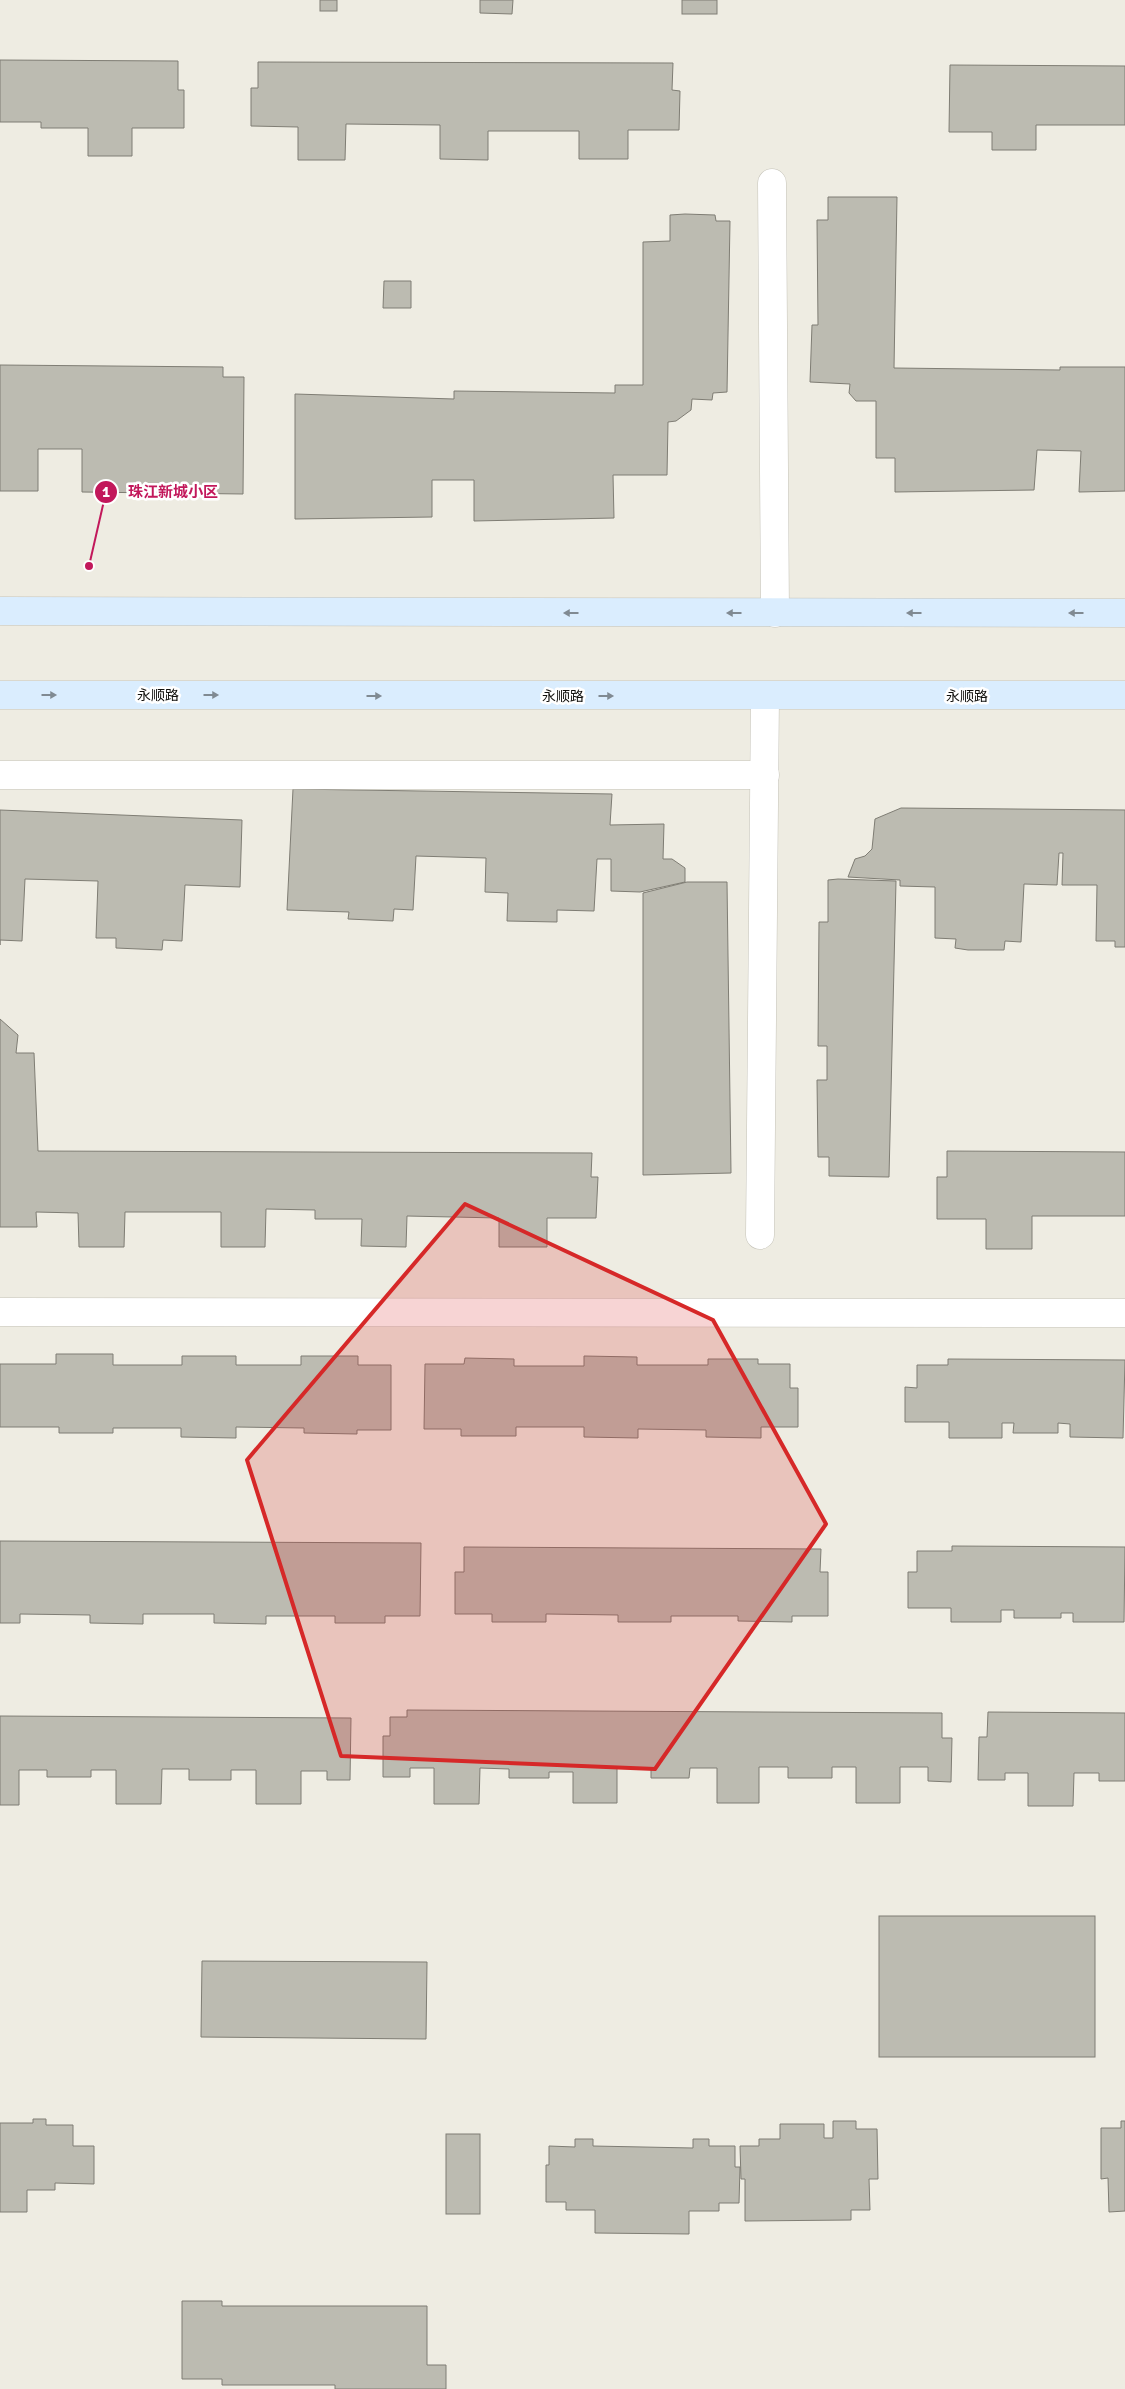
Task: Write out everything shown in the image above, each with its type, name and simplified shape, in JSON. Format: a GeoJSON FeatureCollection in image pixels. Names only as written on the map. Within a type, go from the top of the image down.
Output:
{"type":"FeatureCollection","features":[{"type":"Feature","properties":{"kind":"main road"},"geometry":{"type":"LineString","coordinates":[[0,611],[1125,613]]}},
{"type":"Feature","properties":{"kind":"main road","name":"永顺路"},"geometry":{"type":"LineString","coordinates":[[0,695],[1125,695]]}},
{"type":"Feature","properties":{"kind":"street"},"geometry":{"type":"LineString","coordinates":[[772,183],[774,613]]}},
{"type":"Feature","properties":{"kind":"street"},"geometry":{"type":"LineString","coordinates":[[760,1235],[766,775],[765,696]]}},
{"type":"Feature","properties":{"kind":"street"},"geometry":{"type":"LineString","coordinates":[[0,775],[766,775]]}},
{"type":"Feature","properties":{"kind":"street"},"geometry":{"type":"LineString","coordinates":[[0,1312],[1125,1313]]}},
{"type":"Feature","properties":{"kind":"highlighted area"},"geometry":{"type":"Polygon","coordinates":[[[465,1204],[713,1320],[826,1524],[655,1769],[341,1756],[247,1460],[465,1204]]]}},
{"type":"Feature","properties":{"kind":"building"},"geometry":{"type":"Polygon","coordinates":[[[320,0],[337,0],[337,11],[320,11],[320,0]]]}},
{"type":"Feature","properties":{"kind":"building"},"geometry":{"type":"Polygon","coordinates":[[[480,0],[513,0],[512,14],[480,13],[480,0]]]}},
{"type":"Feature","properties":{"kind":"building"},"geometry":{"type":"Polygon","coordinates":[[[682,0],[717,0],[717,14],[682,14],[682,0]]]}},
{"type":"Feature","properties":{"kind":"building"},"geometry":{"type":"Polygon","coordinates":[[[0,60],[178,61],[178,90],[184,90],[184,128],[132,128],[132,156],[88,156],[88,128],[41,128],[41,122],[0,122],[0,60]]]}},
{"type":"Feature","properties":{"kind":"building"},"geometry":{"type":"Polygon","coordinates":[[[258,62],[673,63],[672,90],[680,91],[679,130],[628,130],[628,159],[579,159],[579,131],[488,131],[488,160],[440,159],[440,125],[346,124],[345,160],[298,160],[298,127],[251,126],[251,88],[258,88],[258,62]]]}},
{"type":"Feature","properties":{"kind":"building"},"geometry":{"type":"Polygon","coordinates":[[[950,65],[1125,66],[1125,125],[1036,125],[1036,150],[992,150],[992,132],[949,132],[950,65]]]}},
{"type":"Feature","properties":{"kind":"building"},"geometry":{"type":"Polygon","coordinates":[[[828,197],[897,197],[894,368],[1060,370],[1060,367],[1125,367],[1125,491],[1079,492],[1081,451],[1037,450],[1034,490],[895,492],[895,458],[876,458],[876,401],[856,401],[849,393],[850,384],[810,382],[812,325],[818,325],[817,220],[828,220],[828,197]]]}},
{"type":"Feature","properties":{"kind":"building"},"geometry":{"type":"Polygon","coordinates":[[[670,215],[715,215],[716,221],[730,221],[727,392],[713,393],[712,400],[692,399],[691,410],[676,421],[668,422],[667,475],[613,475],[614,518],[474,521],[474,480],[432,480],[432,517],[295,519],[295,394],[454,399],[454,391],[615,393],[615,385],[643,385],[643,242],[670,241],[670,215]]]}},
{"type":"Feature","properties":{"kind":"building"},"geometry":{"type":"Polygon","coordinates":[[[384,281],[411,281],[411,308],[383,308],[384,281]]]}},
{"type":"Feature","properties":{"kind":"building"},"geometry":{"type":"Polygon","coordinates":[[[0,365],[223,367],[223,377],[244,377],[243,494],[82,492],[82,449],[38,449],[38,491],[0,491],[0,365]]]}},
{"type":"Feature","properties":{"kind":"building"},"geometry":{"type":"Polygon","coordinates":[[[293,789],[612,794],[610,825],[664,824],[663,859],[672,859],[685,868],[685,882],[640,892],[611,891],[611,859],[597,859],[594,911],[557,910],[557,922],[507,921],[508,893],[485,892],[486,858],[416,856],[413,910],[394,909],[393,921],[348,919],[349,912],[287,910],[293,789]]]}},
{"type":"Feature","properties":{"kind":"building"},"geometry":{"type":"Polygon","coordinates":[[[901,808],[1125,810],[1125,947],[1115,947],[1115,941],[1096,941],[1097,885],[1062,885],[1063,853],[1059,853],[1057,885],[1024,884],[1021,942],[1005,941],[1004,950],[968,950],[955,948],[956,939],[935,938],[935,887],[900,886],[900,880],[848,877],[855,859],[865,856],[872,849],[875,819],[901,808]]]}},
{"type":"Feature","properties":{"kind":"building"},"geometry":{"type":"Polygon","coordinates":[[[0,810],[242,820],[240,887],[185,885],[182,941],[163,940],[162,950],[116,948],[116,938],[96,938],[98,881],[25,879],[22,941],[0,940],[0,810]]]}},
{"type":"Feature","properties":{"kind":"building"},"geometry":{"type":"Polygon","coordinates":[[[828,880],[896,881],[889,1177],[829,1176],[829,1157],[818,1157],[817,1080],[827,1080],[827,1046],[818,1046],[819,922],[828,922],[828,880]]]}},
{"type":"Feature","properties":{"kind":"building"},"geometry":{"type":"Polygon","coordinates":[[[687,882],[727,882],[731,1173],[643,1175],[643,893],[687,882]]]}},
{"type":"Feature","properties":{"kind":"building"},"geometry":{"type":"Polygon","coordinates":[[[0,1019],[18,1035],[16,1053],[34,1053],[38,1151],[592,1153],[591,1177],[598,1177],[596,1218],[547,1218],[547,1247],[499,1247],[499,1218],[407,1216],[406,1247],[361,1246],[362,1219],[315,1219],[315,1210],[266,1209],[265,1247],[221,1247],[221,1212],[125,1212],[124,1247],[79,1247],[78,1213],[36,1212],[37,1227],[0,1227],[0,1019]]]}},
{"type":"Feature","properties":{"kind":"building"},"geometry":{"type":"Polygon","coordinates":[[[947,1151],[1125,1152],[1125,1216],[1032,1216],[1032,1249],[986,1249],[986,1219],[937,1219],[937,1177],[947,1177],[947,1151]]]}},
{"type":"Feature","properties":{"kind":"building"},"geometry":{"type":"Polygon","coordinates":[[[56,1354],[113,1354],[113,1365],[182,1365],[182,1356],[236,1356],[236,1365],[301,1365],[301,1356],[358,1356],[358,1365],[391,1365],[391,1430],[357,1430],[357,1434],[304,1433],[304,1428],[236,1427],[236,1438],[181,1437],[181,1428],[113,1428],[113,1433],[59,1433],[59,1427],[0,1427],[0,1364],[56,1364],[56,1354]]]}},
{"type":"Feature","properties":{"kind":"building"},"geometry":{"type":"Polygon","coordinates":[[[584,1356],[637,1357],[637,1365],[708,1365],[708,1359],[758,1359],[758,1364],[790,1364],[790,1388],[798,1388],[798,1427],[761,1427],[761,1438],[706,1437],[706,1430],[638,1429],[638,1438],[584,1437],[584,1427],[516,1427],[516,1436],[461,1436],[461,1429],[424,1429],[425,1364],[464,1364],[465,1358],[514,1359],[514,1366],[584,1366],[584,1356]]]}},
{"type":"Feature","properties":{"kind":"building"},"geometry":{"type":"Polygon","coordinates":[[[948,1359],[1125,1360],[1123,1438],[1070,1437],[1070,1424],[1058,1423],[1058,1433],[1013,1433],[1014,1423],[1002,1423],[1002,1438],[949,1438],[949,1422],[905,1422],[905,1387],[917,1388],[917,1365],[948,1365],[948,1359]]]}},
{"type":"Feature","properties":{"kind":"building"},"geometry":{"type":"Polygon","coordinates":[[[0,1541],[421,1543],[420,1616],[385,1616],[385,1623],[335,1623],[335,1616],[266,1616],[266,1624],[214,1623],[214,1614],[143,1614],[143,1624],[90,1623],[90,1615],[20,1614],[20,1623],[0,1623],[0,1541]]]}},
{"type":"Feature","properties":{"kind":"building"},"geometry":{"type":"Polygon","coordinates":[[[952,1546],[1125,1547],[1124,1622],[1073,1622],[1073,1613],[1061,1613],[1061,1618],[1014,1618],[1014,1610],[1001,1610],[1001,1622],[951,1622],[951,1608],[908,1608],[908,1572],[917,1572],[917,1551],[952,1551],[952,1546]]]}},
{"type":"Feature","properties":{"kind":"building"},"geometry":{"type":"Polygon","coordinates":[[[464,1547],[821,1549],[820,1572],[828,1572],[828,1616],[792,1616],[792,1622],[738,1621],[738,1616],[671,1616],[671,1622],[618,1622],[618,1615],[546,1614],[546,1622],[492,1622],[492,1614],[455,1614],[455,1572],[464,1572],[464,1547]]]}},
{"type":"Feature","properties":{"kind":"building"},"geometry":{"type":"Polygon","coordinates":[[[407,1710],[942,1713],[942,1738],[952,1738],[951,1782],[928,1781],[928,1767],[900,1767],[900,1803],[856,1803],[856,1767],[832,1767],[832,1778],[788,1778],[788,1767],[759,1767],[759,1803],[717,1803],[717,1768],[690,1768],[689,1778],[651,1778],[651,1769],[617,1768],[617,1803],[573,1803],[573,1772],[549,1772],[549,1778],[509,1778],[509,1769],[480,1768],[479,1804],[434,1804],[434,1768],[410,1768],[410,1777],[383,1777],[383,1736],[390,1736],[390,1717],[407,1717],[407,1710]]]}},
{"type":"Feature","properties":{"kind":"building"},"geometry":{"type":"Polygon","coordinates":[[[988,1712],[1125,1713],[1125,1781],[1099,1781],[1099,1773],[1074,1773],[1073,1806],[1028,1806],[1028,1773],[1005,1773],[1005,1780],[978,1780],[979,1737],[987,1737],[988,1712]]]}},
{"type":"Feature","properties":{"kind":"building"},"geometry":{"type":"Polygon","coordinates":[[[0,1716],[351,1718],[350,1780],[327,1780],[327,1771],[301,1771],[301,1804],[256,1804],[256,1770],[231,1770],[231,1780],[189,1780],[189,1769],[162,1769],[161,1804],[116,1804],[116,1770],[91,1770],[91,1777],[47,1777],[47,1770],[19,1770],[19,1805],[0,1805],[0,1716]]]}},
{"type":"Feature","properties":{"kind":"building"},"geometry":{"type":"Polygon","coordinates":[[[879,1916],[1095,1916],[1095,2057],[879,2057],[879,1916]]]}},
{"type":"Feature","properties":{"kind":"building"},"geometry":{"type":"Polygon","coordinates":[[[202,1961],[427,1962],[426,2039],[201,2037],[202,1961]]]}},
{"type":"Feature","properties":{"kind":"building"},"geometry":{"type":"Polygon","coordinates":[[[33,2119],[46,2119],[46,2125],[73,2125],[73,2146],[94,2146],[94,2184],[55,2183],[55,2190],[27,2190],[27,2212],[0,2212],[0,2123],[33,2123],[33,2119]]]}},
{"type":"Feature","properties":{"kind":"building"},"geometry":{"type":"Polygon","coordinates":[[[833,2121],[856,2121],[856,2129],[877,2129],[878,2179],[869,2179],[870,2210],[851,2210],[851,2220],[745,2221],[745,2179],[741,2179],[740,2146],[759,2146],[759,2139],[780,2139],[780,2124],[824,2124],[824,2138],[833,2138],[833,2121]]]}},
{"type":"Feature","properties":{"kind":"building"},"geometry":{"type":"Polygon","coordinates":[[[1121,2121],[1125,2121],[1125,2211],[1109,2212],[1108,2178],[1101,2179],[1101,2128],[1121,2128],[1121,2121]]]}},
{"type":"Feature","properties":{"kind":"building"},"geometry":{"type":"Polygon","coordinates":[[[446,2134],[480,2134],[480,2214],[446,2214],[446,2134]]]}},
{"type":"Feature","properties":{"kind":"building"},"geometry":{"type":"Polygon","coordinates":[[[575,2139],[593,2139],[593,2146],[693,2148],[693,2139],[709,2139],[709,2146],[735,2146],[735,2167],[740,2167],[739,2203],[719,2203],[719,2211],[689,2211],[689,2234],[595,2233],[595,2210],[566,2210],[566,2202],[546,2202],[546,2165],[549,2165],[549,2146],[575,2147],[575,2139]]]}},
{"type":"Feature","properties":{"kind":"building"},"geometry":{"type":"Polygon","coordinates":[[[182,2301],[222,2301],[222,2306],[427,2306],[427,2365],[446,2365],[446,2389],[335,2389],[335,2385],[222,2385],[222,2379],[182,2379],[182,2301]]]}},
{"type":"Feature","properties":{"kind":"place","name":"珠江新城小区"},"geometry":{"type":"Point","coordinates":[89,566]}}]}
